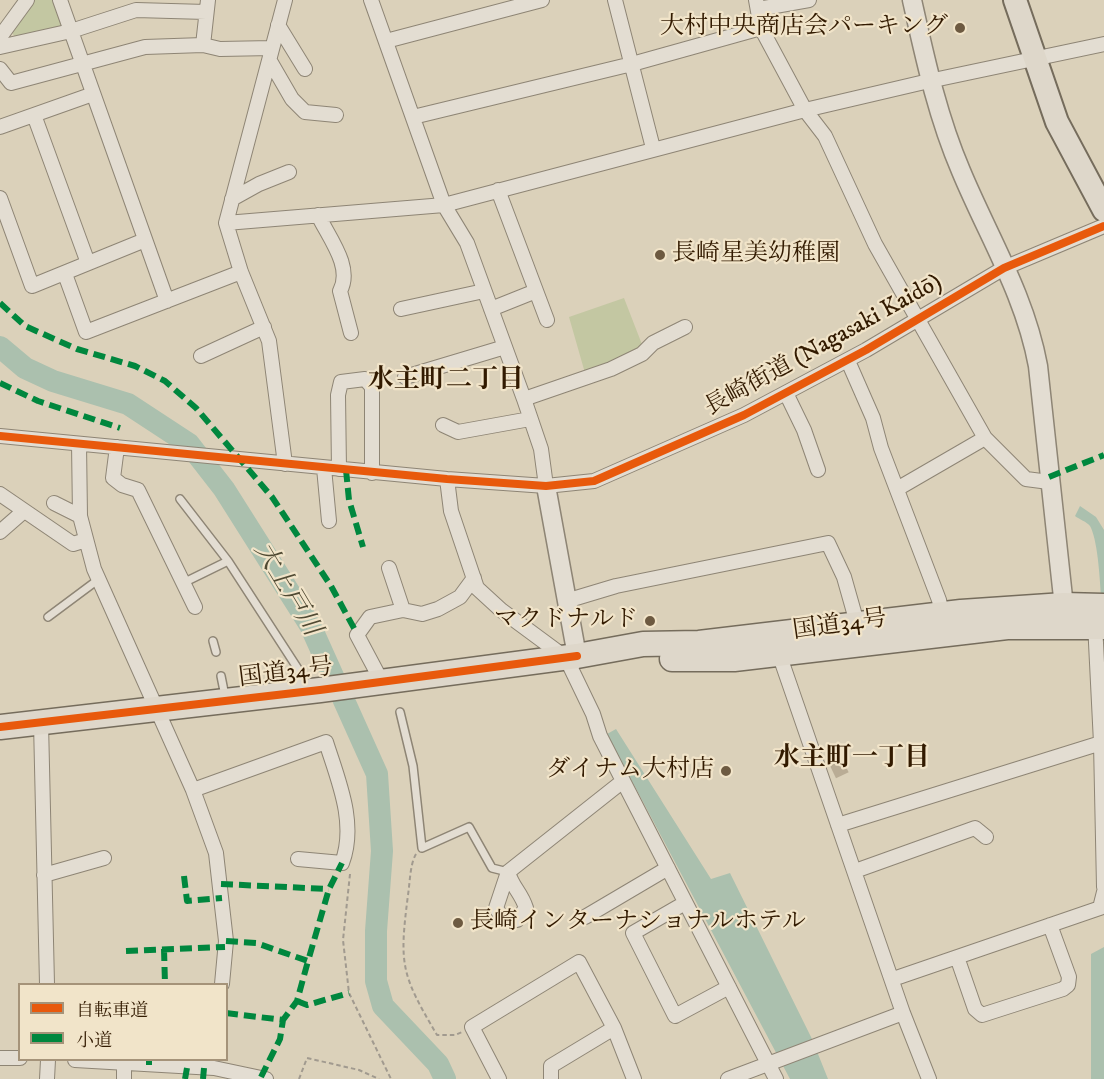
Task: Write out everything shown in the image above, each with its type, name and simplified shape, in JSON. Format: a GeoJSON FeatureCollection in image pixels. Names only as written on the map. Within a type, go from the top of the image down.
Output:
{"type":"FeatureCollection","features":[{"type":"Feature","properties":{"kind":"highway","name":"国道34号"},"geometry":{"type":"LineString","coordinates":[[0,727],[320,690],[571,657],[734,659],[775,644],[856,623],[942,614],[1100,617]]}},
{"type":"Feature","properties":{"kind":"highway","name":"国道34号"},"geometry":{"type":"LineString","coordinates":[[775,644],[1008,627],[1065,616]]}},
{"type":"Feature","properties":{"kind":"main road"},"geometry":{"type":"LineString","coordinates":[[1015,0],[1057,122],[1104,210]]}},
{"type":"Feature","properties":{"kind":"street"},"geometry":{"type":"LineString","coordinates":[[0,37],[27,0]]}},
{"type":"Feature","properties":{"kind":"street"},"geometry":{"type":"LineString","coordinates":[[60,0],[167,301]]}},
{"type":"Feature","properties":{"kind":"street"},"geometry":{"type":"LineString","coordinates":[[371,0],[444,205],[467,243],[541,449],[566,601],[571,657],[600,736],[729,987],[773,1063],[776,1079]]}},
{"type":"Feature","properties":{"kind":"street"},"geometry":{"type":"LineString","coordinates":[[386,41],[542,0]]}},
{"type":"Feature","properties":{"kind":"street"},"geometry":{"type":"LineString","coordinates":[[615,0],[653,148]]}},
{"type":"Feature","properties":{"kind":"street"},"geometry":{"type":"LineString","coordinates":[[809,0],[757,4],[761,28],[805,110],[825,136],[875,244],[985,438],[1026,479],[1049,482]]}},
{"type":"Feature","properties":{"kind":"street"},"geometry":{"type":"LineString","coordinates":[[912,0],[929,81],[961,172],[1004,268],[1022,302],[1033,338],[1065,616]]}},
{"type":"Feature","properties":{"kind":"street"},"geometry":{"type":"LineString","coordinates":[[283,2],[226,223],[241,272],[269,341],[285,464]]}},
{"type":"Feature","properties":{"kind":"street"},"geometry":{"type":"LineString","coordinates":[[0,47],[71,31],[135,5],[207,6],[203,45]]}},
{"type":"Feature","properties":{"kind":"street"},"geometry":{"type":"LineString","coordinates":[[278,25],[305,69]]}},
{"type":"Feature","properties":{"kind":"street"},"geometry":{"type":"LineString","coordinates":[[413,117],[632,64],[761,28]]}},
{"type":"Feature","properties":{"kind":"street"},"geometry":{"type":"LineString","coordinates":[[226,223],[444,205],[653,148],[805,110],[1104,44]]}},
{"type":"Feature","properties":{"kind":"street"},"geometry":{"type":"LineString","coordinates":[[0,69],[10,83],[145,46],[203,45],[271,54]]}},
{"type":"Feature","properties":{"kind":"street"},"geometry":{"type":"LineString","coordinates":[[271,54],[292,99],[305,112],[336,115]]}},
{"type":"Feature","properties":{"kind":"street"},"geometry":{"type":"LineString","coordinates":[[0,127],[93,94]]}},
{"type":"Feature","properties":{"kind":"street"},"geometry":{"type":"LineString","coordinates":[[34,115],[88,263]]}},
{"type":"Feature","properties":{"kind":"street"},"geometry":{"type":"LineString","coordinates":[[232,199],[259,184],[289,172]]}},
{"type":"Feature","properties":{"kind":"street"},"geometry":{"type":"LineString","coordinates":[[498,190],[547,320]]}},
{"type":"Feature","properties":{"kind":"street"},"geometry":{"type":"LineString","coordinates":[[0,198],[32,286],[145,240]]}},
{"type":"Feature","properties":{"kind":"street"},"geometry":{"type":"LineString","coordinates":[[318,215],[346,271],[345,282],[340,291],[351,333]]}},
{"type":"Feature","properties":{"kind":"street","name":"長崎街道 (Nagasaki Kaidō)"},"geometry":{"type":"LineString","coordinates":[[0,436],[234,461],[447,479],[546,486],[594,481],[744,415],[848,361],[1004,268],[1104,226]]}},
{"type":"Feature","properties":{"kind":"street"},"geometry":{"type":"LineString","coordinates":[[64,274],[86,332],[241,272]]}},
{"type":"Feature","properties":{"kind":"street"},"geometry":{"type":"LineString","coordinates":[[401,309],[484,291]]}},
{"type":"Feature","properties":{"kind":"street"},"geometry":{"type":"LineString","coordinates":[[491,309],[536,291]]}},
{"type":"Feature","properties":{"kind":"street"},"geometry":{"type":"LineString","coordinates":[[201,356],[264,327]]}},
{"type":"Feature","properties":{"kind":"street"},"geometry":{"type":"LineString","coordinates":[[524,399],[611,369],[642,354],[652,343],[685,327]]}},
{"type":"Feature","properties":{"kind":"street"},"geometry":{"type":"LineString","coordinates":[[405,377],[505,347]]}},
{"type":"Feature","properties":{"kind":"street"},"geometry":{"type":"LineString","coordinates":[[848,361],[873,418],[880,448],[939,600],[942,614]]}},
{"type":"Feature","properties":{"kind":"street"},"geometry":{"type":"LineString","coordinates":[[339,469],[339,389],[341,382],[365,379],[372,387],[372,473]]}},
{"type":"Feature","properties":{"kind":"street"},"geometry":{"type":"LineString","coordinates":[[786,393],[804,430],[818,470]]}},
{"type":"Feature","properties":{"kind":"street"},"geometry":{"type":"LineString","coordinates":[[443,425],[458,432],[531,418]]}},
{"type":"Feature","properties":{"kind":"street"},"geometry":{"type":"LineString","coordinates":[[897,489],[985,438]]}},
{"type":"Feature","properties":{"kind":"street"},"geometry":{"type":"LineString","coordinates":[[79,444],[80,516],[86,540],[99,579],[193,790],[218,864],[226,941],[222,983]]}},
{"type":"Feature","properties":{"kind":"street"},"geometry":{"type":"LineString","coordinates":[[117,447],[113,478],[122,485],[138,490],[195,607]]}},
{"type":"Feature","properties":{"kind":"street"},"geometry":{"type":"LineString","coordinates":[[324,468],[329,521]]}},
{"type":"Feature","properties":{"kind":"street"},"geometry":{"type":"LineString","coordinates":[[447,479],[451,510],[477,588],[501,610],[571,657]]}},
{"type":"Feature","properties":{"kind":"street"},"geometry":{"type":"LineString","coordinates":[[0,494],[73,544],[86,540]]}},
{"type":"Feature","properties":{"kind":"street"},"geometry":{"type":"LineString","coordinates":[[54,503],[80,516]]}},
{"type":"Feature","properties":{"kind":"street"},"geometry":{"type":"LineString","coordinates":[[0,532],[24,511]]}},
{"type":"Feature","properties":{"kind":"street"},"geometry":{"type":"LineString","coordinates":[[566,601],[616,586],[828,543],[844,577],[856,623]]}},
{"type":"Feature","properties":{"kind":"street"},"geometry":{"type":"LineString","coordinates":[[389,568],[403,610]]}},
{"type":"Feature","properties":{"kind":"street"},"geometry":{"type":"LineString","coordinates":[[380,682],[356,632],[370,617],[403,610],[422,614],[438,609],[460,597],[474,578]]}},
{"type":"Feature","properties":{"kind":"street"},"geometry":{"type":"LineString","coordinates":[[1100,617],[1104,887]]}},
{"type":"Feature","properties":{"kind":"street"},"geometry":{"type":"LineString","coordinates":[[775,644],[828,775],[838,825],[903,1013],[929,1079]]}},
{"type":"Feature","properties":{"kind":"street"},"geometry":{"type":"LineString","coordinates":[[41,723],[47,983]]}},
{"type":"Feature","properties":{"kind":"street"},"geometry":{"type":"LineString","coordinates":[[193,790],[326,742],[342,793],[348,847],[342,863],[298,859]]}},
{"type":"Feature","properties":{"kind":"street"},"geometry":{"type":"LineString","coordinates":[[838,825],[1039,760],[1101,743]]}},
{"type":"Feature","properties":{"kind":"street"},"geometry":{"type":"LineString","coordinates":[[508,872],[623,781]]}},
{"type":"Feature","properties":{"kind":"street"},"geometry":{"type":"LineString","coordinates":[[855,871],[975,828],[986,837]]}},
{"type":"Feature","properties":{"kind":"street"},"geometry":{"type":"LineString","coordinates":[[44,875],[104,858]]}},
{"type":"Feature","properties":{"kind":"street"},"geometry":{"type":"LineString","coordinates":[[585,917],[668,868]]}},
{"type":"Feature","properties":{"kind":"street"},"geometry":{"type":"LineString","coordinates":[[893,979],[1101,908],[1104,892]]}},
{"type":"Feature","properties":{"kind":"street"},"geometry":{"type":"LineString","coordinates":[[685,903],[633,933],[675,1016],[729,987]]}},
{"type":"Feature","properties":{"kind":"street"},"geometry":{"type":"LineString","coordinates":[[957,957],[975,1009],[982,1015],[1063,989],[1068,985],[1069,977],[1050,925]]}},
{"type":"Feature","properties":{"kind":"street"},"geometry":{"type":"LineString","coordinates":[[885,956],[898,950]]}},
{"type":"Feature","properties":{"kind":"street"},"geometry":{"type":"LineString","coordinates":[[499,1079],[472,1028],[579,962],[614,1028],[634,1079]]}},
{"type":"Feature","properties":{"kind":"street"},"geometry":{"type":"LineString","coordinates":[[728,1079],[903,1013]]}},
{"type":"Feature","properties":{"kind":"street"},"geometry":{"type":"LineString","coordinates":[[551,1079],[551,1066],[614,1028]]}},
{"type":"Feature","properties":{"kind":"street"},"geometry":{"type":"LineString","coordinates":[[0,1058],[18,1058]]}},
{"type":"Feature","properties":{"kind":"street"},"geometry":{"type":"LineString","coordinates":[[47,1079],[48,1061]]}},
{"type":"Feature","properties":{"kind":"street"},"geometry":{"type":"LineString","coordinates":[[100,1061],[214,1064],[230,1075],[266,1079]]}},
{"type":"Feature","properties":{"kind":"street"},"geometry":{"type":"LineString","coordinates":[[124,1063],[124,1079]]}},
{"type":"Feature","properties":{"kind":"lane"},"geometry":{"type":"LineString","coordinates":[[180,499],[228,561],[300,672],[295,693]]}},
{"type":"Feature","properties":{"kind":"lane"},"geometry":{"type":"LineString","coordinates":[[183,583],[228,561]]}},
{"type":"Feature","properties":{"kind":"lane"},"geometry":{"type":"LineString","coordinates":[[48,617],[99,579]]}},
{"type":"Feature","properties":{"kind":"lane"},"geometry":{"type":"LineString","coordinates":[[213,641],[216,652]]}},
{"type":"Feature","properties":{"kind":"lane"},"geometry":{"type":"LineString","coordinates":[[221,676],[226,701]]}},
{"type":"Feature","properties":{"kind":"lane"},"geometry":{"type":"LineString","coordinates":[[400,712],[413,766],[422,848],[469,827],[492,868],[508,872]]}},
{"type":"Feature","properties":{"kind":"path"},"geometry":{"type":"LineString","coordinates":[[422,848],[414,856],[402,939],[402,960],[408,983],[436,1035],[455,1035],[472,1028]]}},
{"type":"Feature","properties":{"kind":"path"},"geometry":{"type":"LineString","coordinates":[[350,873],[343,940],[349,993],[391,1079]]}},
{"type":"Feature","properties":{"kind":"path"},"geometry":{"type":"LineString","coordinates":[[299,1079],[307,1058],[359,1070],[379,1079]]}},
{"type":"Feature","properties":{"kind":"shaded area"},"geometry":{"type":"Polygon","coordinates":[[[35,0],[54,0],[63,29],[17,40],[10,30],[35,0]]]}},
{"type":"Feature","properties":{"kind":"shaded area"},"geometry":{"type":"Polygon","coordinates":[[[624,298],[643,347],[585,373],[569,317],[624,298]]]}},
{"type":"Feature","properties":{"kind":"shaded area"},"geometry":{"type":"Polygon","coordinates":[[[1080,506],[1096,517],[1104,530],[1104,698],[1102,608],[1098,558],[1090,526],[1075,516],[1080,506]]]}},
{"type":"Feature","properties":{"kind":"shaded area"},"geometry":{"type":"Polygon","coordinates":[[[616,729],[711,879],[730,873],[812,1039],[828,1079],[790,1079],[607,734],[616,729]]]}},
{"type":"Feature","properties":{"kind":"shaded area"},"geometry":{"type":"Polygon","coordinates":[[[1104,947],[1104,1079],[1091,1079],[1091,954],[1104,947]]]}},
{"type":"Feature","properties":{"kind":"waterway","name":"大上戸川"},"geometry":{"type":"LineString","coordinates":[[0,347],[25,368],[53,381],[128,404],[189,444],[224,489],[310,625],[377,774],[382,851],[376,931],[376,981],[383,1006],[438,1064],[445,1079]]}},
{"type":"Feature","properties":{"kind":"tunnel"},"geometry":{"type":"LineString","coordinates":[[833,772],[850,764]]}},
{"type":"Feature","properties":{"kind":"marked path"},"geometry":{"type":"LineString","coordinates":[[0,303],[25,326],[77,349],[135,366],[165,381],[196,408],[272,497],[331,586],[355,630]]}},
{"type":"Feature","properties":{"kind":"marked path"},"geometry":{"type":"LineString","coordinates":[[0,383],[38,401],[120,428]]}},
{"type":"Feature","properties":{"kind":"marked path"},"geometry":{"type":"LineString","coordinates":[[1049,477],[1104,455]]}},
{"type":"Feature","properties":{"kind":"marked path"},"geometry":{"type":"LineString","coordinates":[[346,470],[349,500],[363,547]]}},
{"type":"Feature","properties":{"kind":"marked path"},"geometry":{"type":"LineString","coordinates":[[226,941],[256,943],[308,961],[329,889],[342,863]]}},
{"type":"Feature","properties":{"kind":"marked path"},"geometry":{"type":"LineString","coordinates":[[184,876],[187,901],[222,898]]}},
{"type":"Feature","properties":{"kind":"marked path"},"geometry":{"type":"LineString","coordinates":[[221,884],[329,889]]}},
{"type":"Feature","properties":{"kind":"marked path"},"geometry":{"type":"LineString","coordinates":[[126,951],[225,947]]}},
{"type":"Feature","properties":{"kind":"marked path"},"geometry":{"type":"LineString","coordinates":[[164,949],[165,983]]}},
{"type":"Feature","properties":{"kind":"marked path"},"geometry":{"type":"LineString","coordinates":[[228,1013],[283,1020],[297,1001],[308,961]]}},
{"type":"Feature","properties":{"kind":"marked path"},"geometry":{"type":"LineString","coordinates":[[297,1001],[307,1005],[349,993]]}},
{"type":"Feature","properties":{"kind":"marked path"},"geometry":{"type":"LineString","coordinates":[[261,1077],[280,1039],[283,1020]]}},
{"type":"Feature","properties":{"kind":"marked path"},"geometry":{"type":"LineString","coordinates":[[185,1079],[187,1068]]}},
{"type":"Feature","properties":{"kind":"marked path"},"geometry":{"type":"LineString","coordinates":[[203,1079],[204,1068]]}},
{"type":"Feature","properties":{"kind":"cycle path"},"geometry":{"type":"LineString","coordinates":[[0,436],[447,479],[546,486],[594,481],[744,415],[866,350],[1004,268],[1104,226]]}},
{"type":"Feature","properties":{"kind":"cycle path"},"geometry":{"type":"LineString","coordinates":[[0,727],[320,690],[577,656]]}},
{"type":"Feature","properties":{"kind":"place","name":"大村中央商店会パーキング"},"geometry":{"type":"Point","coordinates":[960,28]}},
{"type":"Feature","properties":{"kind":"place","name":"長崎星美幼稚園"},"geometry":{"type":"Point","coordinates":[660,255]}},
{"type":"Feature","properties":{"kind":"place","name":"マクドナルド"},"geometry":{"type":"Point","coordinates":[650,621]}},
{"type":"Feature","properties":{"kind":"place","name":"ダイナム大村店"},"geometry":{"type":"Point","coordinates":[726,771]}},
{"type":"Feature","properties":{"kind":"place","name":"長崎インターナショナルホテル"},"geometry":{"type":"Point","coordinates":[458,923]}},
{"type":"Feature","properties":{"kind":"district","name":"水主町二丁目"},"geometry":{"type":"Point","coordinates":[446,382]}},
{"type":"Feature","properties":{"kind":"district","name":"水主町一丁目"},"geometry":{"type":"Point","coordinates":[852,760]}}]}
